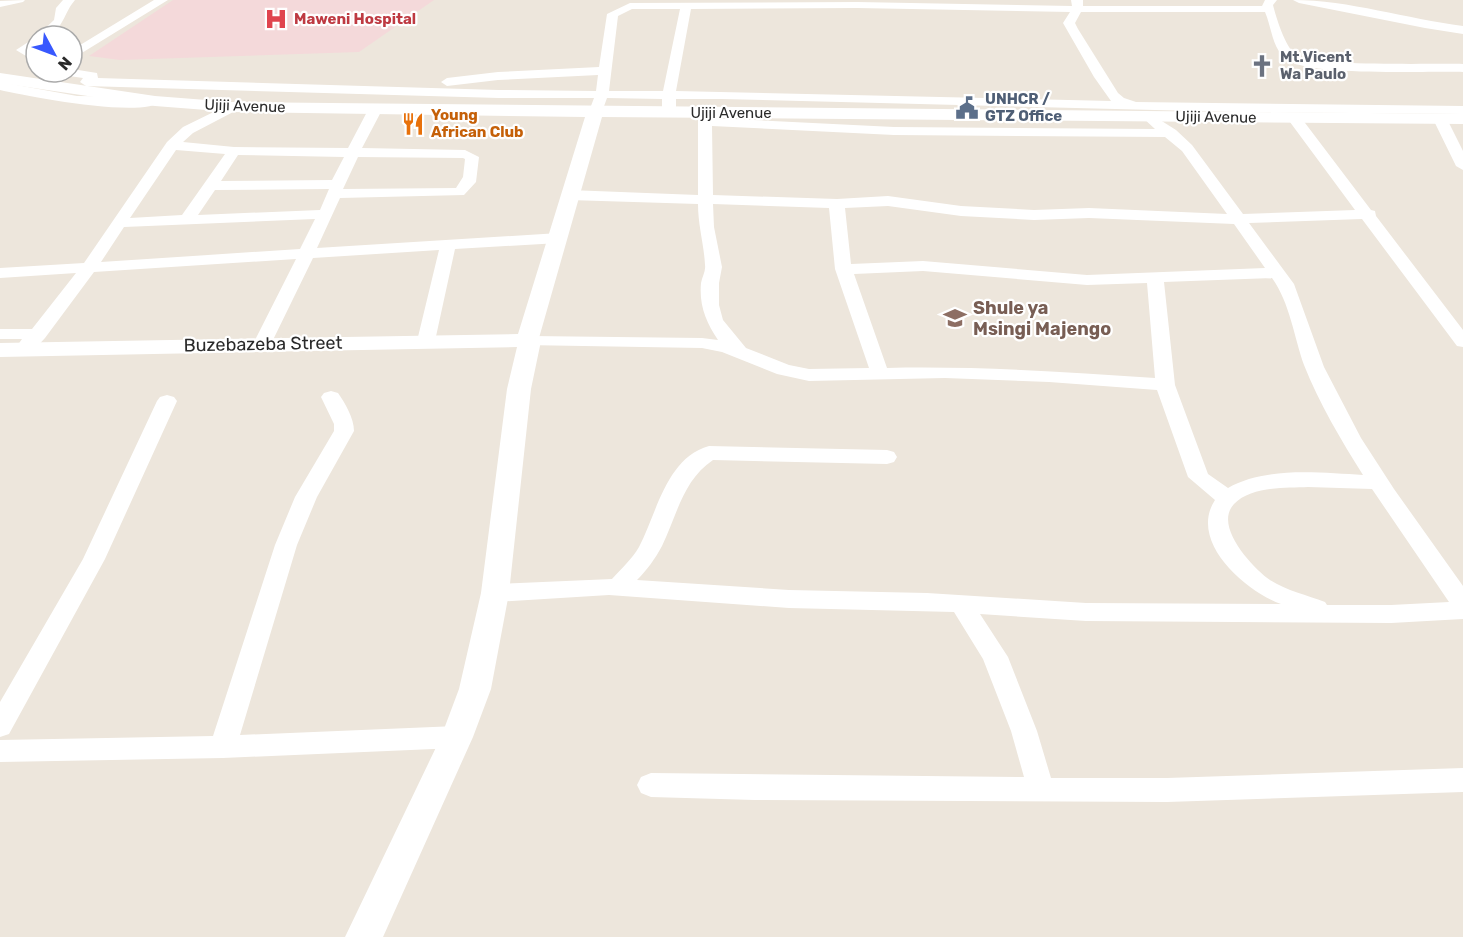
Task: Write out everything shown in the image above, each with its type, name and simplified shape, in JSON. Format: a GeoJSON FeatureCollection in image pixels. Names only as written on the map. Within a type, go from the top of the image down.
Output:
{"type":"FeatureCollection","features":[{"type":"Feature","properties":{"kind":"street"},"geometry":{"type":"LineString","coordinates":[[0,4],[6,0]]}},
{"type":"Feature","properties":{"kind":"street"},"geometry":{"type":"LineString","coordinates":[[0,4],[19,0]]}},
{"type":"Feature","properties":{"kind":"street"},"geometry":{"type":"LineString","coordinates":[[56,24],[63,14],[62,8],[69,0]]}},
{"type":"Feature","properties":{"kind":"street"},"geometry":{"type":"LineString","coordinates":[[84,48],[162,0]]}},
{"type":"Feature","properties":{"kind":"street"},"geometry":{"type":"LineString","coordinates":[[1299,0],[1425,25],[1463,30]]}},
{"type":"Feature","properties":{"kind":"street"},"geometry":{"type":"LineString","coordinates":[[642,6],[664,2],[684,4]]}},
{"type":"Feature","properties":{"kind":"street"},"geometry":{"type":"LineString","coordinates":[[669,112],[669,95],[684,4]]}},
{"type":"Feature","properties":{"kind":"street"},"geometry":{"type":"LineString","coordinates":[[364,937],[457,737],[474,689],[495,593],[519,390],[528,340],[559,238],[569,195],[599,104],[613,14],[622,8],[684,4],[1270,4],[1275,30],[1286,50],[1298,62],[1353,66],[1463,68]]}},
{"type":"Feature","properties":{"kind":"street"},"geometry":{"type":"LineString","coordinates":[[1078,5],[1069,23],[1116,99],[1143,111],[1171,133],[1202,167],[1236,219],[1278,273],[1296,306],[1320,380],[1378,482],[1463,604]]}},
{"type":"Feature","properties":{"kind":"street"},"geometry":{"type":"LineString","coordinates":[[398,92],[439,83],[498,76],[605,71]]}},
{"type":"Feature","properties":{"kind":"street"},"geometry":{"type":"LineString","coordinates":[[84,75],[93,76],[84,83]]}},
{"type":"Feature","properties":{"kind":"street","name":"Ujiji Avenue"},"geometry":{"type":"LineString","coordinates":[[0,78],[80,86],[155,101],[232,107],[375,110],[599,104],[705,117],[1143,111],[1294,118],[1463,119]]}},
{"type":"Feature","properties":{"kind":"street"},"geometry":{"type":"LineString","coordinates":[[0,86],[65,100],[121,103],[155,101]]}},
{"type":"Feature","properties":{"kind":"street"},"geometry":{"type":"LineString","coordinates":[[80,86],[314,87],[599,104],[669,95],[1143,111],[1463,110]]}},
{"type":"Feature","properties":{"kind":"street"},"geometry":{"type":"LineString","coordinates":[[0,334],[32,341],[72,292],[86,268],[172,145],[188,130],[232,107]]}},
{"type":"Feature","properties":{"kind":"street"},"geometry":{"type":"LineString","coordinates":[[261,344],[290,292],[306,252],[375,110]]}},
{"type":"Feature","properties":{"kind":"street"},"geometry":{"type":"LineString","coordinates":[[741,353],[726,338],[714,320],[710,305],[710,283],[714,267],[706,227],[705,117],[894,131],[1171,133]]}},
{"type":"Feature","properties":{"kind":"street"},"geometry":{"type":"LineString","coordinates":[[1294,118],[1369,214],[1463,342]]}},
{"type":"Feature","properties":{"kind":"street"},"geometry":{"type":"LineString","coordinates":[[1440,119],[1463,166]]}},
{"type":"Feature","properties":{"kind":"street"},"geometry":{"type":"LineString","coordinates":[[172,145],[234,151],[353,154],[465,153],[472,158],[470,179],[463,189],[451,193],[209,186]]}},
{"type":"Feature","properties":{"kind":"street"},"geometry":{"type":"LineString","coordinates":[[187,220],[234,151]]}},
{"type":"Feature","properties":{"kind":"street"},"geometry":{"type":"LineString","coordinates":[[569,195],[705,202],[780,201],[837,204],[888,201],[961,211],[1034,215],[1089,213],[1236,219],[1369,214]]}},
{"type":"Feature","properties":{"kind":"street"},"geometry":{"type":"LineString","coordinates":[[837,204],[836,227],[843,268],[880,373]]}},
{"type":"Feature","properties":{"kind":"street"},"geometry":{"type":"LineString","coordinates":[[117,223],[325,214]]}},
{"type":"Feature","properties":{"kind":"street"},"geometry":{"type":"LineString","coordinates":[[0,273],[306,252],[559,238]]}},
{"type":"Feature","properties":{"kind":"street"},"geometry":{"type":"LineString","coordinates":[[426,342],[448,245]]}},
{"type":"Feature","properties":{"kind":"street"},"geometry":{"type":"LineString","coordinates":[[843,268],[923,266],[1087,280],[1278,273]]}},
{"type":"Feature","properties":{"kind":"street"},"geometry":{"type":"LineString","coordinates":[[1155,279],[1165,385],[1199,477],[1226,497]]}},
{"type":"Feature","properties":{"kind":"street"},"geometry":{"type":"LineString","coordinates":[[528,340],[702,343],[741,353],[784,370],[809,375],[945,372],[1049,376],[1165,385]]}},
{"type":"Feature","properties":{"kind":"street","name":"Buzebazeba Street"},"geometry":{"type":"LineString","coordinates":[[0,350],[32,341],[261,344],[528,340]]}},
{"type":"Feature","properties":{"kind":"street"},"geometry":{"type":"LineString","coordinates":[[224,747],[286,545],[306,496],[344,431],[344,424],[331,397]]}},
{"type":"Feature","properties":{"kind":"street"},"geometry":{"type":"LineString","coordinates":[[0,726],[94,559],[167,401]]}},
{"type":"Feature","properties":{"kind":"street"},"geometry":{"type":"LineString","coordinates":[[617,588],[648,551],[670,499],[686,470],[709,453],[887,457]]}},
{"type":"Feature","properties":{"kind":"street"},"geometry":{"type":"LineString","coordinates":[[1329,613],[1262,586],[1239,564],[1223,543],[1218,525],[1218,506],[1226,497],[1259,485],[1378,482]]}},
{"type":"Feature","properties":{"kind":"street"},"geometry":{"type":"LineString","coordinates":[[495,593],[617,588],[789,599],[962,604],[1086,612],[1329,613],[1463,610]]}},
{"type":"Feature","properties":{"kind":"street"},"geometry":{"type":"LineString","coordinates":[[962,604],[999,667],[1024,731],[1041,790]]}},
{"type":"Feature","properties":{"kind":"street"},"geometry":{"type":"LineString","coordinates":[[0,751],[224,747],[457,737]]}},
{"type":"Feature","properties":{"kind":"street"},"geometry":{"type":"LineString","coordinates":[[651,785],[1167,790],[1463,780]]}},
{"type":"Feature","properties":{"kind":"shaded area","name":"Maweni Hospital"},"geometry":{"type":"Polygon","coordinates":[[[173,0],[434,0],[359,52],[120,60],[89,56],[173,0]]]}},
{"type":"Feature","properties":{"kind":"place","name":"Maweni Hospital"},"geometry":{"type":"Point","coordinates":[276,19]}},
{"type":"Feature","properties":{"kind":"place","name":"Mt.Vicent Wa Paulo"},"geometry":{"type":"Point","coordinates":[1262,66]}},
{"type":"Feature","properties":{"kind":"place","name":"UNHCR / GTZ Office"},"geometry":{"type":"Point","coordinates":[967,108]}},
{"type":"Feature","properties":{"kind":"place","name":"Young African Club"},"geometry":{"type":"Point","coordinates":[413,124]}},
{"type":"Feature","properties":{"kind":"place","name":"Shule ya Msingi Majengo"},"geometry":{"type":"Point","coordinates":[955,318]}}]}
